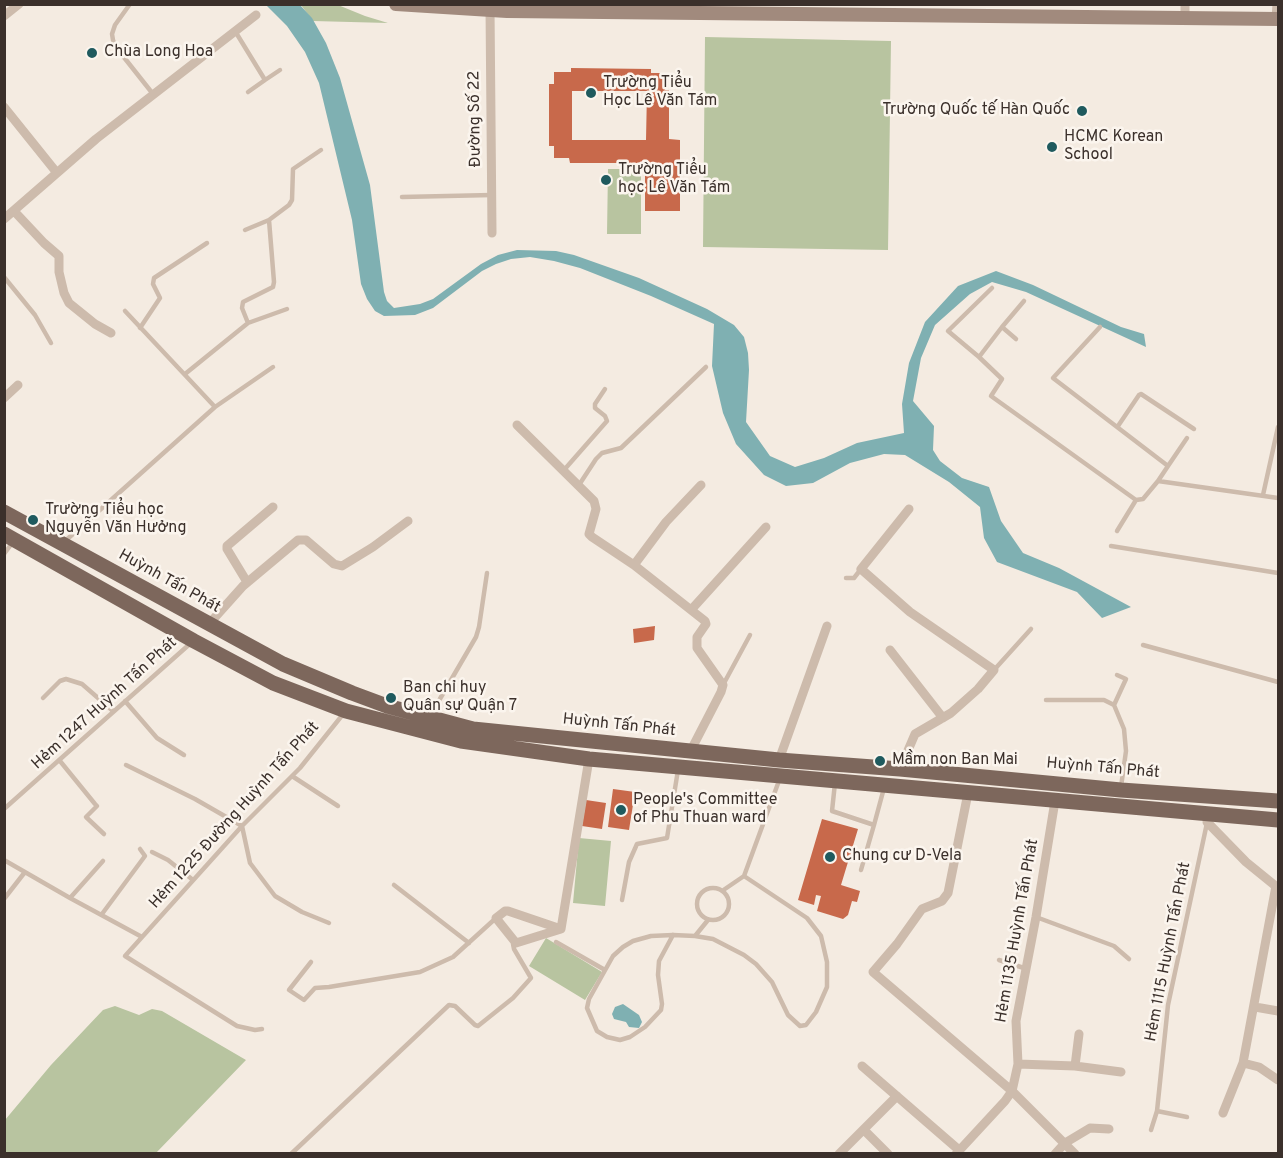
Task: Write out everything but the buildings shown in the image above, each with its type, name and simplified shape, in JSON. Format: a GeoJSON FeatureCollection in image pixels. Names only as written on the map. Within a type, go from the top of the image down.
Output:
{"type":"FeatureCollection","features":[{"type":"Feature","properties":{"kind":"main road","name":"Huỳnh Tấn Phát"},"geometry":{"type":"LineString","coordinates":[[4,512],[283,664],[387,706],[473,729],[779,760],[1121,790],[1278,801]]}},
{"type":"Feature","properties":{"kind":"main road"},"geometry":{"type":"LineString","coordinates":[[10,537],[194,641],[273,682],[346,711],[460,741],[589,759],[1055,801],[1208,818],[1278,820]]}},
{"type":"Feature","properties":{"kind":"main road"},"geometry":{"type":"LineString","coordinates":[[52,560],[62,544]]}},
{"type":"Feature","properties":{"kind":"main road"},"geometry":{"type":"LineString","coordinates":[[589,759],[591,741]]}},
{"type":"Feature","properties":{"kind":"main road"},"geometry":{"type":"LineString","coordinates":[[678,767],[685,751]]}},
{"type":"Feature","properties":{"kind":"main road"},"geometry":{"type":"LineString","coordinates":[[968,793],[969,775]]}},
{"type":"Feature","properties":{"kind":"main road"},"geometry":{"type":"LineString","coordinates":[[1208,818],[1211,796]]}},
{"type":"Feature","properties":{"kind":"street"},"geometry":{"type":"LineString","coordinates":[[4,16],[19,4]]}},
{"type":"Feature","properties":{"kind":"street"},"geometry":{"type":"LineString","coordinates":[[396,4],[490,7],[1185,11],[1277,19],[1276,4]]}},
{"type":"Feature","properties":{"kind":"street","name":"Đường Số 22"},"geometry":{"type":"LineString","coordinates":[[490,7],[492,233]]}},
{"type":"Feature","properties":{"kind":"street"},"geometry":{"type":"LineString","coordinates":[[4,219],[153,94],[256,15]]}},
{"type":"Feature","properties":{"kind":"street"},"geometry":{"type":"LineString","coordinates":[[4,106],[57,173]]}},
{"type":"Feature","properties":{"kind":"street"},"geometry":{"type":"LineString","coordinates":[[14,211],[59,256],[64,293],[69,303],[95,324],[111,333]]}},
{"type":"Feature","properties":{"kind":"street"},"geometry":{"type":"LineString","coordinates":[[4,398],[18,385]]}},
{"type":"Feature","properties":{"kind":"street"},"geometry":{"type":"LineString","coordinates":[[517,425],[579,485],[596,506],[589,534],[634,565],[705,621],[706,624],[697,637],[697,648],[723,685],[685,751]]}},
{"type":"Feature","properties":{"kind":"street"},"geometry":{"type":"LineString","coordinates":[[634,565],[666,522],[701,485]]}},
{"type":"Feature","properties":{"kind":"street"},"geometry":{"type":"LineString","coordinates":[[247,582],[227,549],[228,546],[273,507]]}},
{"type":"Feature","properties":{"kind":"street"},"geometry":{"type":"LineString","coordinates":[[900,769],[915,734],[943,718],[978,689],[994,670],[910,612],[861,569],[909,509]]}},
{"type":"Feature","properties":{"kind":"street"},"geometry":{"type":"LineString","coordinates":[[209,624],[247,582],[298,540],[306,540],[334,564],[342,566],[408,521]]}},
{"type":"Feature","properties":{"kind":"street"},"geometry":{"type":"LineString","coordinates":[[691,610],[766,527]]}},
{"type":"Feature","properties":{"kind":"street"},"geometry":{"type":"LineString","coordinates":[[779,760],[827,626]]}},
{"type":"Feature","properties":{"kind":"street"},"geometry":{"type":"LineString","coordinates":[[890,650],[943,718]]}},
{"type":"Feature","properties":{"kind":"street"},"geometry":{"type":"LineString","coordinates":[[561,929],[589,759]]}},
{"type":"Feature","properties":{"kind":"street"},"geometry":{"type":"LineString","coordinates":[[968,793],[948,893],[942,901],[928,905],[919,912],[897,944],[873,972],[1012,1091],[1075,1154]]}},
{"type":"Feature","properties":{"kind":"street","name":"Hẻm 1135 Huỳnh Tấn Phát"},"geometry":{"type":"LineString","coordinates":[[958,1152],[1012,1091],[1018,1064],[1016,1021],[1055,801]]}},
{"type":"Feature","properties":{"kind":"street"},"geometry":{"type":"LineString","coordinates":[[1208,818],[1246,862],[1277,887],[1243,1063],[1223,1113]]}},
{"type":"Feature","properties":{"kind":"street"},"geometry":{"type":"LineString","coordinates":[[508,911],[561,929],[516,942],[496,918],[508,911]]}},
{"type":"Feature","properties":{"kind":"street"},"geometry":{"type":"LineString","coordinates":[[1255,1007],[1278,1011]]}},
{"type":"Feature","properties":{"kind":"street"},"geometry":{"type":"LineString","coordinates":[[1075,1066],[1079,1034]]}},
{"type":"Feature","properties":{"kind":"street"},"geometry":{"type":"LineString","coordinates":[[1243,1063],[1259,1067],[1278,1080]]}},
{"type":"Feature","properties":{"kind":"street"},"geometry":{"type":"LineString","coordinates":[[1018,1064],[1075,1066],[1121,1072]]}},
{"type":"Feature","properties":{"kind":"street"},"geometry":{"type":"LineString","coordinates":[[862,1066],[958,1152]]}},
{"type":"Feature","properties":{"kind":"street"},"geometry":{"type":"LineString","coordinates":[[839,1154],[897,1096]]}},
{"type":"Feature","properties":{"kind":"street"},"geometry":{"type":"LineString","coordinates":[[1055,1154],[1065,1143],[1090,1128],[1109,1129]]}},
{"type":"Feature","properties":{"kind":"street"},"geometry":{"type":"LineString","coordinates":[[864,1130],[888,1154]]}},
{"type":"Feature","properties":{"kind":"lane"},"geometry":{"type":"LineString","coordinates":[[130,4],[115,25],[113,40],[153,94]]}},
{"type":"Feature","properties":{"kind":"lane"},"geometry":{"type":"LineString","coordinates":[[235,31],[265,81]]}},
{"type":"Feature","properties":{"kind":"lane"},"geometry":{"type":"LineString","coordinates":[[248,92],[280,70]]}},
{"type":"Feature","properties":{"kind":"lane"},"geometry":{"type":"LineString","coordinates":[[245,230],[269,220],[286,208],[292,200],[292,169],[321,150]]}},
{"type":"Feature","properties":{"kind":"lane"},"geometry":{"type":"LineString","coordinates":[[402,197],[492,195]]}},
{"type":"Feature","properties":{"kind":"lane"},"geometry":{"type":"LineString","coordinates":[[248,323],[242,308],[243,302],[273,287],[269,220]]}},
{"type":"Feature","properties":{"kind":"lane"},"geometry":{"type":"LineString","coordinates":[[140,328],[160,298],[153,284],[154,278],[207,243]]}},
{"type":"Feature","properties":{"kind":"lane"},"geometry":{"type":"LineString","coordinates":[[4,277],[35,315],[51,342]]}},
{"type":"Feature","properties":{"kind":"lane"},"geometry":{"type":"LineString","coordinates":[[992,288],[948,331],[1002,379],[991,396],[994,399],[1136,500],[1143,499],[1158,481],[1187,438]]}},
{"type":"Feature","properties":{"kind":"lane"},"geometry":{"type":"LineString","coordinates":[[979,357],[1024,301]]}},
{"type":"Feature","properties":{"kind":"lane"},"geometry":{"type":"LineString","coordinates":[[185,374],[248,323],[286,309]]}},
{"type":"Feature","properties":{"kind":"lane"},"geometry":{"type":"LineString","coordinates":[[125,311],[215,407]]}},
{"type":"Feature","properties":{"kind":"lane"},"geometry":{"type":"LineString","coordinates":[[1002,327],[1016,339]]}},
{"type":"Feature","properties":{"kind":"lane"},"geometry":{"type":"LineString","coordinates":[[1100,327],[1053,378],[1168,466]]}},
{"type":"Feature","properties":{"kind":"lane"},"geometry":{"type":"LineString","coordinates":[[62,544],[215,407],[273,367]]}},
{"type":"Feature","properties":{"kind":"lane"},"geometry":{"type":"LineString","coordinates":[[579,485],[602,453],[621,448],[706,367]]}},
{"type":"Feature","properties":{"kind":"lane"},"geometry":{"type":"LineString","coordinates":[[564,470],[607,421],[605,416],[595,408],[595,404],[605,389]]}},
{"type":"Feature","properties":{"kind":"lane"},"geometry":{"type":"LineString","coordinates":[[1118,426],[1138,394],[1141,394],[1194,429]]}},
{"type":"Feature","properties":{"kind":"lane"},"geometry":{"type":"LineString","coordinates":[[1263,495],[1278,427]]}},
{"type":"Feature","properties":{"kind":"lane"},"geometry":{"type":"LineString","coordinates":[[1158,481],[1278,498]]}},
{"type":"Feature","properties":{"kind":"lane"},"geometry":{"type":"LineString","coordinates":[[1117,531],[1136,500]]}},
{"type":"Feature","properties":{"kind":"lane"},"geometry":{"type":"LineString","coordinates":[[4,554],[10,537]]}},
{"type":"Feature","properties":{"kind":"lane"},"geometry":{"type":"LineString","coordinates":[[1111,546],[1278,573]]}},
{"type":"Feature","properties":{"kind":"lane"},"geometry":{"type":"LineString","coordinates":[[846,578],[854,578],[861,569]]}},
{"type":"Feature","properties":{"kind":"lane"},"geometry":{"type":"LineString","coordinates":[[429,717],[476,637],[486,573]]}},
{"type":"Feature","properties":{"kind":"lane"},"geometry":{"type":"LineString","coordinates":[[994,670],[1031,629]]}},
{"type":"Feature","properties":{"kind":"lane"},"geometry":{"type":"LineString","coordinates":[[723,685],[750,635]]}},
{"type":"Feature","properties":{"kind":"lane","name":"Hẻm 1247 Huỳnh Tấn Phát"},"geometry":{"type":"LineString","coordinates":[[4,809],[194,641]]}},
{"type":"Feature","properties":{"kind":"lane"},"geometry":{"type":"LineString","coordinates":[[1143,645],[1278,682]]}},
{"type":"Feature","properties":{"kind":"lane"},"geometry":{"type":"LineString","coordinates":[[1113,705],[1126,679],[1117,675]]}},
{"type":"Feature","properties":{"kind":"lane"},"geometry":{"type":"LineString","coordinates":[[43,698],[60,681],[66,679],[82,684],[113,711]]}},
{"type":"Feature","properties":{"kind":"lane"},"geometry":{"type":"LineString","coordinates":[[1046,700],[1104,700],[1113,705],[1124,729],[1126,751],[1121,790]]}},
{"type":"Feature","properties":{"kind":"lane"},"geometry":{"type":"LineString","coordinates":[[125,701],[157,738],[184,755]]}},
{"type":"Feature","properties":{"kind":"lane","name":"Hẻm 1225 Đường Huỳnh Tấn Phát"},"geometry":{"type":"LineString","coordinates":[[262,1029],[255,1030],[237,1026],[125,956],[242,826],[292,776],[346,711]]}},
{"type":"Feature","properties":{"kind":"lane"},"geometry":{"type":"LineString","coordinates":[[60,761],[97,806],[86,817],[104,834]]}},
{"type":"Feature","properties":{"kind":"lane"},"geometry":{"type":"LineString","coordinates":[[126,765],[195,799],[242,826],[250,863],[275,896],[294,909],[329,923]]}},
{"type":"Feature","properties":{"kind":"lane"},"geometry":{"type":"LineString","coordinates":[[622,900],[628,862],[637,844],[667,838],[678,767]]}},
{"type":"Feature","properties":{"kind":"lane"},"geometry":{"type":"LineString","coordinates":[[292,776],[338,806]]}},
{"type":"Feature","properties":{"kind":"lane"},"geometry":{"type":"LineString","coordinates":[[722,891],[744,876],[781,776]]}},
{"type":"Feature","properties":{"kind":"lane"},"geometry":{"type":"LineString","coordinates":[[836,781],[832,811],[874,825]]}},
{"type":"Feature","properties":{"kind":"lane"},"geometry":{"type":"LineString","coordinates":[[861,870],[884,785]]}},
{"type":"Feature","properties":{"kind":"lane","name":"Hẻm 1115 Huỳnh Tấn Phát"},"geometry":{"type":"LineString","coordinates":[[1151,1130],[1157,1111],[1168,1005],[1208,818]]}},
{"type":"Feature","properties":{"kind":"lane"},"geometry":{"type":"LineString","coordinates":[[102,914],[145,856],[140,849]]}},
{"type":"Feature","properties":{"kind":"lane"},"geometry":{"type":"LineString","coordinates":[[152,852],[168,860],[193,880]]}},
{"type":"Feature","properties":{"kind":"lane"},"geometry":{"type":"LineString","coordinates":[[4,860],[142,937]]}},
{"type":"Feature","properties":{"kind":"lane"},"geometry":{"type":"LineString","coordinates":[[70,898],[103,861]]}},
{"type":"Feature","properties":{"kind":"lane"},"geometry":{"type":"LineString","coordinates":[[4,899],[25,872]]}},
{"type":"Feature","properties":{"kind":"lane"},"geometry":{"type":"LineString","coordinates":[[673,935],[659,962],[661,1010],[645,1027],[630,1037],[620,1040],[607,1037],[597,1031],[587,1008],[589,999],[614,956],[633,941],[651,936],[673,935],[713,939],[744,955],[756,964],[772,982],[789,1015],[801,1026],[806,1025],[816,1012],[827,987],[827,962],[821,936],[807,918],[744,876]]}},
{"type":"Feature","properties":{"kind":"lane"},"geometry":{"type":"LineString","coordinates":[[394,885],[469,943]]}},
{"type":"Feature","properties":{"kind":"lane"},"geometry":{"type":"LineString","coordinates":[[711,888],[722,891],[729,901],[727,912],[719,919],[708,920],[697,908],[699,896],[711,888]]}},
{"type":"Feature","properties":{"kind":"lane"},"geometry":{"type":"LineString","coordinates":[[1036,917],[1114,946],[1129,959]]}},
{"type":"Feature","properties":{"kind":"lane"},"geometry":{"type":"LineString","coordinates":[[311,962],[289,990],[304,1000],[315,988],[420,972],[453,957],[496,918]]}},
{"type":"Feature","properties":{"kind":"lane"},"geometry":{"type":"LineString","coordinates":[[695,936],[708,920]]}},
{"type":"Feature","properties":{"kind":"lane"},"geometry":{"type":"LineString","coordinates":[[291,1154],[449,1005],[456,1006],[478,1026],[513,998],[531,978],[514,949],[513,944],[516,942]]}},
{"type":"Feature","properties":{"kind":"lane"},"geometry":{"type":"LineString","coordinates":[[556,942],[605,970]]}},
{"type":"Feature","properties":{"kind":"lane"},"geometry":{"type":"LineString","coordinates":[[999,960],[1027,969]]}},
{"type":"Feature","properties":{"kind":"lane"},"geometry":{"type":"LineString","coordinates":[[1157,1111],[1187,1117]]}},
{"type":"Feature","properties":{"kind":"green space"},"geometry":{"type":"Polygon","coordinates":[[[301,5],[338,5],[388,23],[313,21],[301,5]]]}},
{"type":"Feature","properties":{"kind":"green space"},"geometry":{"type":"Polygon","coordinates":[[[705,37],[891,41],[888,250],[703,247],[705,37]]]}},
{"type":"Feature","properties":{"kind":"green space"},"geometry":{"type":"Polygon","coordinates":[[[608,169],[641,169],[641,234],[607,234],[608,169]]]}},
{"type":"Feature","properties":{"kind":"green space"},"geometry":{"type":"Polygon","coordinates":[[[579,838],[611,841],[605,906],[573,903],[579,838]]]}},
{"type":"Feature","properties":{"kind":"green space"},"geometry":{"type":"Polygon","coordinates":[[[546,938],[602,972],[585,1000],[529,966],[546,938]]]}},
{"type":"Feature","properties":{"kind":"green space"},"geometry":{"type":"Polygon","coordinates":[[[115,1006],[139,1015],[152,1009],[162,1011],[246,1060],[156,1153],[5,1153],[5,1120],[51,1065],[103,1010],[115,1006]]]}},
{"type":"Feature","properties":{"kind":"water"},"geometry":{"type":"Polygon","coordinates":[[[266,5],[300,5],[312,18],[326,43],[340,78],[370,185],[384,292],[387,301],[394,308],[420,304],[433,299],[481,264],[498,255],[517,250],[556,251],[574,255],[639,278],[707,309],[734,325],[744,337],[749,370],[746,422],[770,456],[795,467],[824,458],[857,443],[904,433],[902,404],[909,363],[925,322],[958,286],[996,271],[1033,285],[1121,327],[1144,334],[1146,347],[1026,292],[992,282],[970,294],[935,325],[921,358],[913,401],[934,426],[933,450],[940,461],[962,478],[989,487],[1001,521],[1023,553],[1059,568],[1131,607],[1102,618],[1077,592],[997,562],[984,538],[980,507],[949,482],[905,455],[884,454],[850,463],[813,483],[786,486],[764,475],[736,444],[723,413],[712,366],[714,324],[580,268],[530,257],[511,259],[482,271],[433,308],[415,315],[384,316],[375,311],[361,284],[352,220],[319,83],[305,52],[287,26],[266,5]]]}},
{"type":"Feature","properties":{"kind":"water"},"geometry":{"type":"Polygon","coordinates":[[[623,1004],[639,1015],[642,1022],[639,1028],[629,1027],[626,1022],[614,1019],[612,1014],[615,1007],[623,1004]]]}},
{"type":"Feature","properties":{"kind":"place","name":"Chùa Long Hoa"},"geometry":{"type":"Point","coordinates":[92,53]}},
{"type":"Feature","properties":{"kind":"place","name":"Trường Tiểu Học Lê Văn Tám"},"geometry":{"type":"Point","coordinates":[591,93]}},
{"type":"Feature","properties":{"kind":"place","name":"Trường Quốc tế Hàn Quốc"},"geometry":{"type":"Point","coordinates":[1082,111]}},
{"type":"Feature","properties":{"kind":"place","name":"HCMC Korean School"},"geometry":{"type":"Point","coordinates":[1052,147]}},
{"type":"Feature","properties":{"kind":"place","name":"Trường Tiểu học Lê Văn Tám"},"geometry":{"type":"Point","coordinates":[606,180]}},
{"type":"Feature","properties":{"kind":"place","name":"Trường Tiểu học Nguyễn Văn Hưởng"},"geometry":{"type":"Point","coordinates":[33,520]}},
{"type":"Feature","properties":{"kind":"place","name":"Ban chỉ huy Quân sự Quận 7"},"geometry":{"type":"Point","coordinates":[391,698]}},
{"type":"Feature","properties":{"kind":"place","name":"Mầm non Ban Mai"},"geometry":{"type":"Point","coordinates":[880,761]}},
{"type":"Feature","properties":{"kind":"place","name":"People's Committee of Phu Thuan ward"},"geometry":{"type":"Point","coordinates":[621,810]}},
{"type":"Feature","properties":{"kind":"place","name":"Chung cư D-Vela"},"geometry":{"type":"Point","coordinates":[830,857]}}]}
